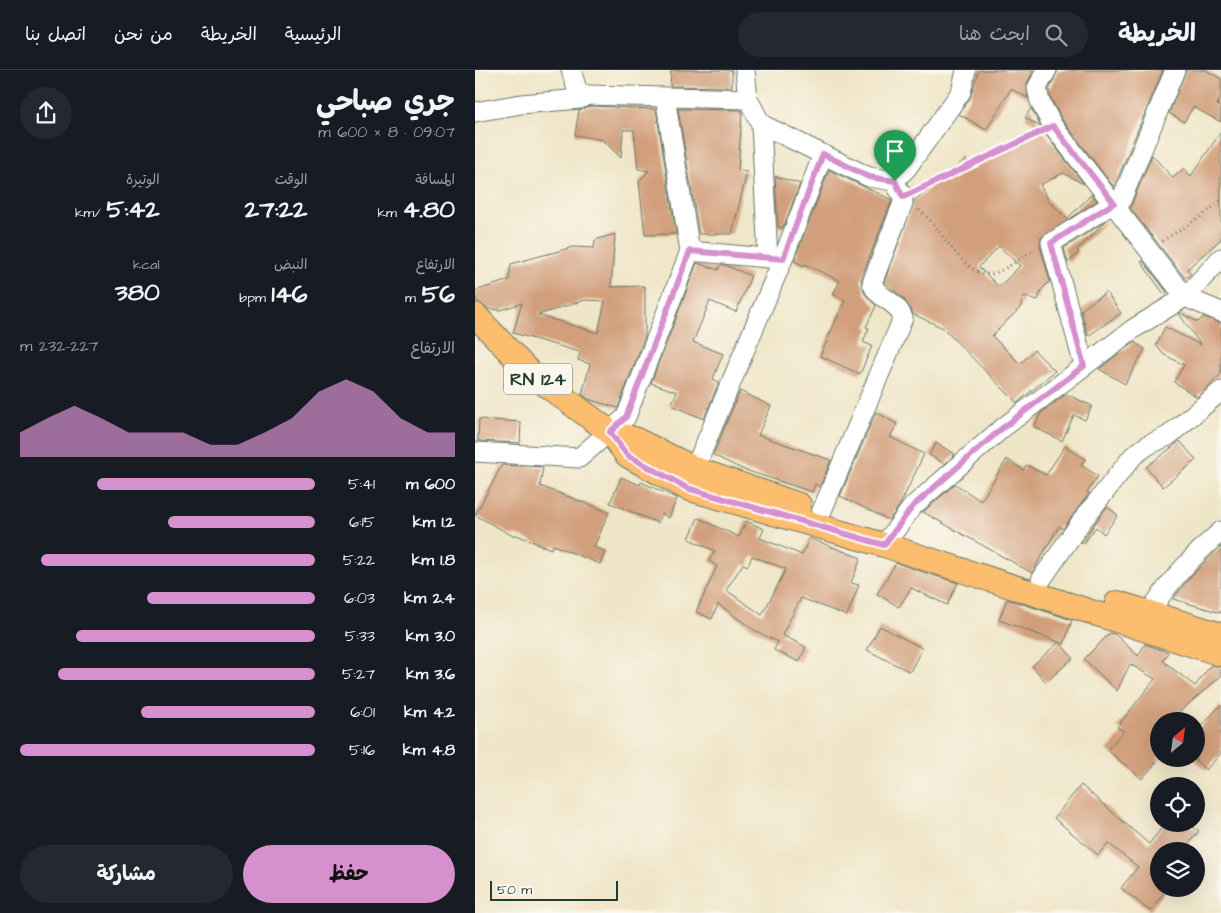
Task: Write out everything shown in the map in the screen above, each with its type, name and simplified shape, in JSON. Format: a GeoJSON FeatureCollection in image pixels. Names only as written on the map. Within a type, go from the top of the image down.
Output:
{"type":"FeatureCollection","features":[{"type":"Feature","properties":{"kind":"main road","name":"RN 124"},"geometry":{"type":"LineString","coordinates":[[475,315],[530,373],[610,432],[634,438],[691,478],[887,540],[1221,654]]}},
{"type":"Feature","properties":{"kind":"main road","name":"RN 124"},"geometry":{"type":"LineString","coordinates":[[691,478],[821,513],[887,540],[1041,580],[1221,635]]}},
{"type":"Feature","properties":{"kind":"street"},"geometry":{"type":"LineString","coordinates":[[571,70],[580,99]]}},
{"type":"Feature","properties":{"kind":"street"},"geometry":{"type":"LineString","coordinates":[[745,70],[748,98],[761,124],[775,258]]}},
{"type":"Feature","properties":{"kind":"street"},"geometry":{"type":"LineString","coordinates":[[821,513],[903,318],[899,307],[875,292],[872,283],[907,168],[961,92],[966,70]]}},
{"type":"Feature","properties":{"kind":"street"},"geometry":{"type":"LineString","coordinates":[[1047,70],[1037,88],[1040,102],[1053,126],[1185,297],[1221,312]]}},
{"type":"Feature","properties":{"kind":"street"},"geometry":{"type":"LineString","coordinates":[[1084,366],[1051,243],[1116,206],[1175,70]]}},
{"type":"Feature","properties":{"kind":"street"},"geometry":{"type":"LineString","coordinates":[[475,112],[521,104],[580,99],[588,95],[748,98]]}},
{"type":"Feature","properties":{"kind":"street"},"geometry":{"type":"LineString","coordinates":[[475,452],[579,458],[626,417],[690,251],[665,97]]}},
{"type":"Feature","properties":{"kind":"street"},"geometry":{"type":"LineString","coordinates":[[761,124],[900,194]]}},
{"type":"Feature","properties":{"kind":"street"},"geometry":{"type":"LineString","coordinates":[[691,478],[775,258],[823,154]]}},
{"type":"Feature","properties":{"kind":"street"},"geometry":{"type":"LineString","coordinates":[[690,251],[775,258]]}},
{"type":"Feature","properties":{"kind":"street"},"geometry":{"type":"LineString","coordinates":[[887,540],[913,506],[1000,430],[1133,329],[1185,297],[1221,258]]}},
{"type":"Feature","properties":{"kind":"street"},"geometry":{"type":"LineString","coordinates":[[1041,580],[1081,522],[1133,456],[1148,445],[1169,436],[1221,391]]}},
{"type":"Feature","properties":{"kind":"street"},"geometry":{"type":"LineString","coordinates":[[1149,613],[1182,567],[1221,531]]}},
{"type":"Feature","properties":{"kind":"path"},"geometry":{"type":"LineString","coordinates":[[1051,243],[1040,246],[997,273],[985,275],[977,273],[965,263],[922,213],[900,194],[1053,126]]}},
{"type":"Feature","properties":{"kind":"path"},"geometry":{"type":"LineString","coordinates":[[1149,250],[1203,216],[1221,200]]}},
{"type":"Feature","properties":{"kind":"building"},"geometry":{"type":"Polygon","coordinates":[[[671,70],[732,70],[732,87],[670,86],[671,70]]]}},
{"type":"Feature","properties":{"kind":"building"},"geometry":{"type":"Polygon","coordinates":[[[979,70],[1034,70],[1027,83],[1028,98],[1011,89],[986,130],[959,114],[970,98],[979,70]]]}},
{"type":"Feature","properties":{"kind":"building"},"geometry":{"type":"Polygon","coordinates":[[[1058,70],[1163,70],[1114,187],[1062,120],[1051,98],[1049,90],[1058,70]]]}},
{"type":"Feature","properties":{"kind":"building"},"geometry":{"type":"Polygon","coordinates":[[[1186,70],[1206,70],[1221,79],[1221,98],[1217,104],[1221,108],[1221,122],[1193,107],[1184,122],[1169,113],[1186,70]]]}},
{"type":"Feature","properties":{"kind":"building"},"geometry":{"type":"Polygon","coordinates":[[[591,106],[656,109],[676,234],[645,235],[639,181],[649,171],[638,169],[634,130],[623,130],[621,158],[603,140],[575,135],[579,110],[591,106]]]}},
{"type":"Feature","properties":{"kind":"building"},"geometry":{"type":"Polygon","coordinates":[[[1031,108],[1041,127],[1025,118],[1031,108]]]}},
{"type":"Feature","properties":{"kind":"building"},"geometry":{"type":"Polygon","coordinates":[[[678,109],[741,110],[742,112],[738,170],[747,172],[732,234],[699,234],[678,109]]]}},
{"type":"Feature","properties":{"kind":"building"},"geometry":{"type":"Polygon","coordinates":[[[1043,131],[1084,184],[1063,173],[1040,185],[1049,201],[1067,219],[1092,194],[1097,201],[1041,238],[1040,246],[1050,281],[1041,290],[1038,300],[1024,296],[1020,308],[992,336],[1020,364],[1034,350],[1055,371],[1017,403],[943,328],[913,314],[904,299],[884,282],[914,201],[966,159],[967,161],[959,174],[1043,131]],[[999,246],[979,267],[999,287],[1020,266],[999,246]]]}},
{"type":"Feature","properties":{"kind":"building"},"geometry":{"type":"Polygon","coordinates":[[[1221,132],[1221,239],[1187,269],[1191,274],[1185,278],[1130,208],[1152,155],[1173,178],[1184,168],[1191,176],[1221,132]]]}},
{"type":"Feature","properties":{"kind":"building"},"geometry":{"type":"Polygon","coordinates":[[[829,170],[892,200],[861,279],[865,294],[876,306],[866,327],[869,328],[863,342],[872,346],[860,374],[820,356],[845,300],[833,294],[840,281],[805,264],[804,266],[794,261],[829,170]]]}},
{"type":"Feature","properties":{"kind":"building"},"geometry":{"type":"Polygon","coordinates":[[[775,176],[800,184],[783,228],[778,227],[775,176]]]}},
{"type":"Feature","properties":{"kind":"building"},"geometry":{"type":"Polygon","coordinates":[[[1106,221],[1077,250],[1079,252],[1068,263],[1064,248],[1106,221]]]}},
{"type":"Feature","properties":{"kind":"building"},"geometry":{"type":"Polygon","coordinates":[[[615,234],[611,287],[645,286],[645,336],[618,408],[588,399],[582,394],[590,364],[578,360],[580,352],[513,333],[522,303],[500,310],[489,309],[477,302],[475,294],[475,291],[509,280],[511,264],[573,247],[594,248],[595,240],[615,234]],[[585,300],[538,315],[598,333],[605,301],[585,300]]]}},
{"type":"Feature","properties":{"kind":"building"},"geometry":{"type":"Polygon","coordinates":[[[1143,261],[1167,292],[1164,294],[1141,262],[1143,261]]]}},
{"type":"Feature","properties":{"kind":"building"},"geometry":{"type":"Polygon","coordinates":[[[697,263],[718,270],[720,265],[725,265],[751,276],[736,312],[710,301],[693,342],[723,354],[713,379],[719,382],[704,419],[671,405],[677,392],[651,383],[697,263]]]}},
{"type":"Feature","properties":{"kind":"building"},"geometry":{"type":"Polygon","coordinates":[[[1106,292],[1121,313],[1088,336],[1081,310],[1106,292]]]}},
{"type":"Feature","properties":{"kind":"building"},"geometry":{"type":"Polygon","coordinates":[[[1180,313],[1198,322],[1203,317],[1221,323],[1221,374],[1197,397],[1174,382],[1184,365],[1163,354],[1156,345],[1165,327],[1201,345],[1180,313]]]}},
{"type":"Feature","properties":{"kind":"building"},"geometry":{"type":"Polygon","coordinates":[[[1134,342],[1145,349],[1125,384],[1099,369],[1134,342]]]}},
{"type":"Feature","properties":{"kind":"building"},"geometry":{"type":"Polygon","coordinates":[[[740,391],[771,406],[758,435],[831,460],[820,487],[815,484],[812,492],[742,469],[713,455],[740,391]]]}},
{"type":"Feature","properties":{"kind":"building"},"geometry":{"type":"Polygon","coordinates":[[[1066,394],[1092,406],[1085,420],[1074,415],[1062,441],[1034,427],[1041,413],[1066,394]]]}},
{"type":"Feature","properties":{"kind":"building"},"geometry":{"type":"Polygon","coordinates":[[[876,412],[897,424],[890,437],[924,454],[900,505],[889,520],[840,496],[876,412]]]}},
{"type":"Feature","properties":{"kind":"building"},"geometry":{"type":"Polygon","coordinates":[[[479,419],[521,422],[520,443],[478,441],[479,419]]]}},
{"type":"Feature","properties":{"kind":"building"},"geometry":{"type":"Polygon","coordinates":[[[1180,441],[1196,460],[1163,487],[1146,467],[1180,441]]]}},
{"type":"Feature","properties":{"kind":"building"},"geometry":{"type":"Polygon","coordinates":[[[936,443],[955,454],[945,464],[929,455],[936,443]]]}},
{"type":"Feature","properties":{"kind":"building"},"geometry":{"type":"Polygon","coordinates":[[[1065,446],[1085,459],[1081,465],[1098,476],[1087,492],[1089,493],[1063,529],[1059,526],[1032,573],[923,512],[955,484],[981,501],[1007,459],[1023,470],[1026,465],[1046,475],[1065,446]]]}},
{"type":"Feature","properties":{"kind":"building"},"geometry":{"type":"Polygon","coordinates":[[[502,465],[543,467],[540,486],[609,512],[594,547],[605,551],[600,564],[553,545],[551,549],[514,534],[513,536],[475,515],[502,465]]]}},
{"type":"Feature","properties":{"kind":"building"},"geometry":{"type":"Polygon","coordinates":[[[621,477],[640,485],[641,482],[677,498],[669,518],[662,514],[658,523],[610,503],[621,477]]]}},
{"type":"Feature","properties":{"kind":"building"},"geometry":{"type":"Polygon","coordinates":[[[1107,507],[1118,515],[1104,534],[1096,527],[1083,544],[1081,542],[1107,507]]]}},
{"type":"Feature","properties":{"kind":"building"},"geometry":{"type":"Polygon","coordinates":[[[698,518],[739,537],[746,521],[764,529],[760,538],[802,555],[809,538],[861,558],[851,583],[859,585],[847,616],[801,598],[782,635],[806,647],[799,662],[774,650],[778,642],[754,630],[718,604],[712,619],[696,612],[717,566],[709,561],[715,551],[689,539],[698,518]],[[752,556],[748,566],[743,564],[726,590],[762,615],[786,569],[752,556]]]}},
{"type":"Feature","properties":{"kind":"building"},"geometry":{"type":"Polygon","coordinates":[[[1221,546],[1221,613],[1173,599],[1190,577],[1221,546]]]}},
{"type":"Feature","properties":{"kind":"building"},"geometry":{"type":"Polygon","coordinates":[[[896,563],[958,583],[947,605],[911,588],[899,607],[877,594],[896,563]]]}},
{"type":"Feature","properties":{"kind":"building"},"geometry":{"type":"Polygon","coordinates":[[[1007,599],[1072,620],[1064,644],[999,620],[1007,599]]]}},
{"type":"Feature","properties":{"kind":"building"},"geometry":{"type":"Polygon","coordinates":[[[880,626],[922,648],[910,672],[867,650],[880,626]]]}},
{"type":"Feature","properties":{"kind":"building"},"geometry":{"type":"Polygon","coordinates":[[[1110,633],[1116,635],[1138,656],[1145,644],[1168,652],[1163,661],[1195,686],[1211,665],[1221,667],[1221,676],[1179,712],[1150,712],[1151,768],[1142,779],[1107,750],[1124,731],[1117,727],[1155,679],[1130,664],[1117,691],[1084,659],[1110,633]]]}},
{"type":"Feature","properties":{"kind":"building"},"geometry":{"type":"Polygon","coordinates":[[[1059,642],[1073,658],[1046,682],[1032,666],[1059,642]]]}},
{"type":"Feature","properties":{"kind":"building"},"geometry":{"type":"Polygon","coordinates":[[[1221,705],[1221,753],[1206,770],[1204,768],[1205,722],[1221,705]]]}},
{"type":"Feature","properties":{"kind":"building"},"geometry":{"type":"Polygon","coordinates":[[[1081,785],[1149,844],[1150,843],[1150,897],[1161,897],[1150,911],[1121,888],[1138,867],[1108,843],[1098,855],[1054,818],[1081,785]]]}},
{"type":"Feature","properties":{"kind":"building"},"geometry":{"type":"Polygon","coordinates":[[[1159,832],[1198,832],[1190,842],[1151,842],[1159,832]]]}},
{"type":"Feature","properties":{"kind":"route"},"geometry":{"type":"LineString","coordinates":[[1053,126],[1114,203],[1051,243],[1084,366],[1000,430],[913,506],[901,519],[884,545],[687,488],[627,455],[610,432],[626,417],[690,251],[783,259],[823,154],[869,177],[895,181],[903,197],[1053,126]]}}]}
